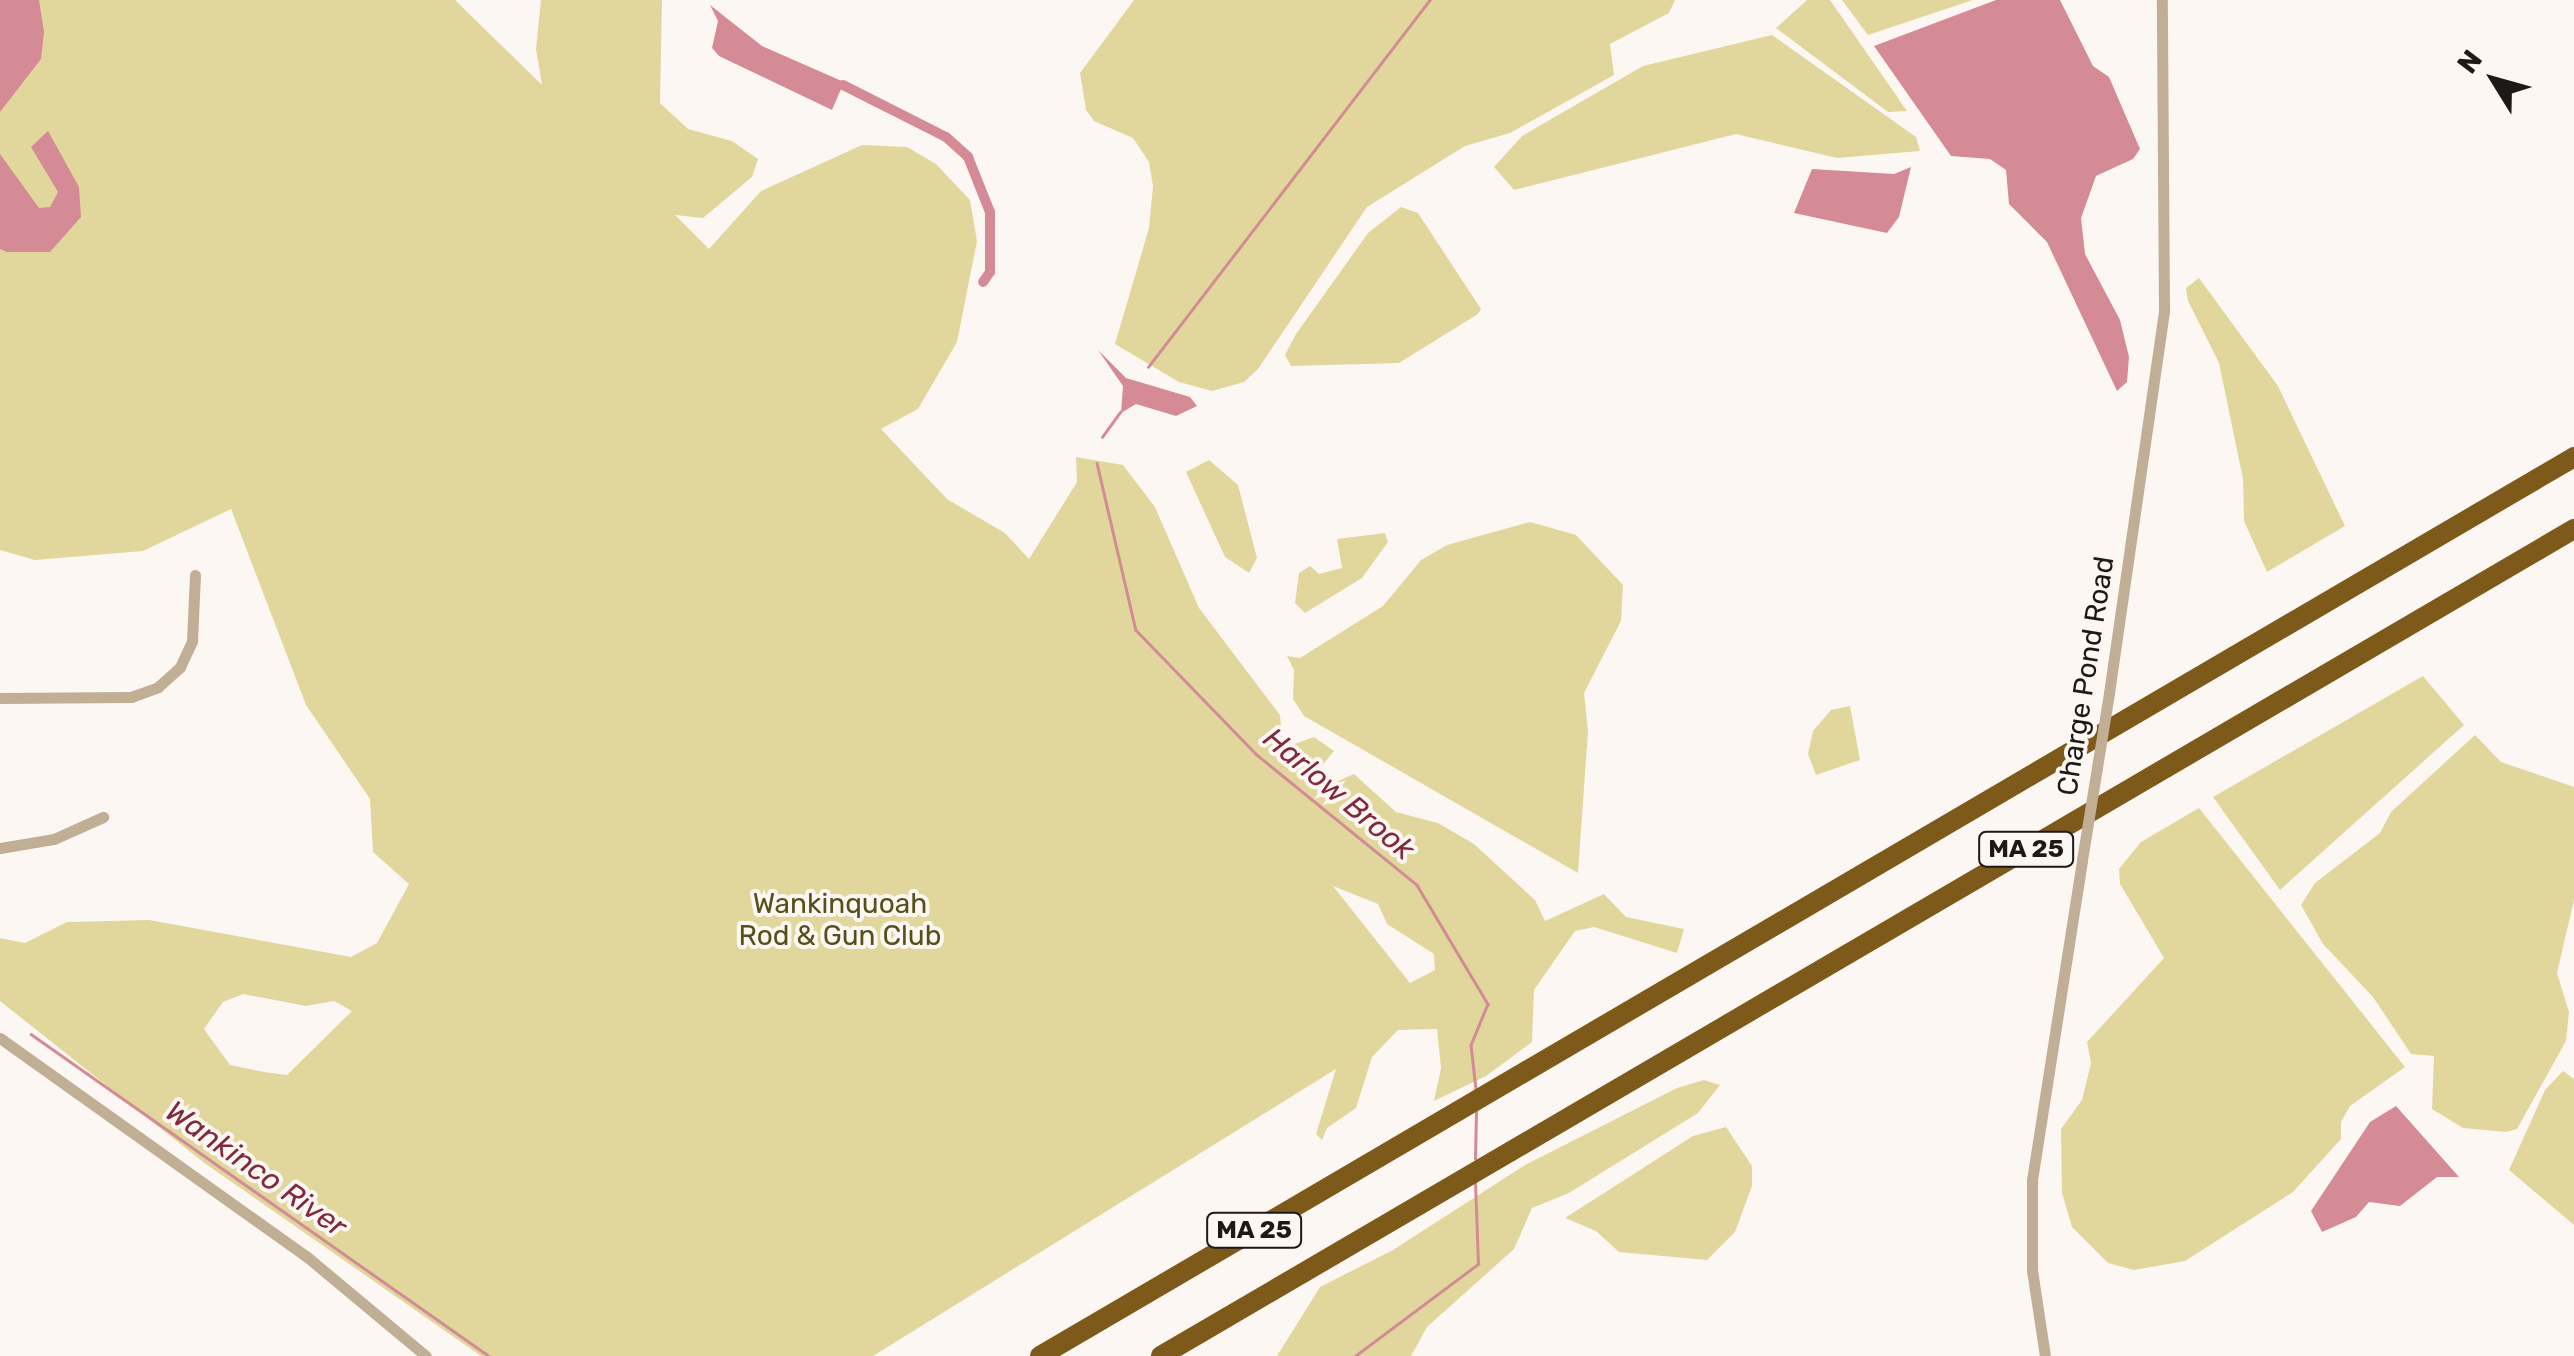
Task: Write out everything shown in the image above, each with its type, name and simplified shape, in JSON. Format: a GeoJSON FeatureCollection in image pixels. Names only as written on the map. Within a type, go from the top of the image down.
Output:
{"type":"FeatureCollection","features":[{"type":"Feature","properties":{"kind":"highway","name":"MA 25"},"geometry":{"type":"LineString","coordinates":[[1040,1356],[2574,457]]}},
{"type":"Feature","properties":{"kind":"highway","name":"MA 25"},"geometry":{"type":"LineString","coordinates":[[1161,1356],[2574,528]]}},
{"type":"Feature","properties":{"kind":"street","name":"Charge Pond Road"},"geometry":{"type":"LineString","coordinates":[[2046,1356],[2032,1270],[2032,1180],[2164,311],[2162,0]]}},
{"type":"Feature","properties":{"kind":"street"},"geometry":{"type":"LineString","coordinates":[[0,698],[131,696],[158,687],[180,666],[192,641],[195,575]]}},
{"type":"Feature","properties":{"kind":"street"},"geometry":{"type":"LineString","coordinates":[[0,848],[54,839],[104,817]]}},
{"type":"Feature","properties":{"kind":"street"},"geometry":{"type":"LineString","coordinates":[[0,1038],[306,1256],[426,1356]]}},
{"type":"Feature","properties":{"kind":"green space","name":"Wankinquoah Rod & Gun Club"},"geometry":{"type":"Polygon","coordinates":[[[0,0],[455,0],[542,85],[536,49],[541,0],[662,0],[660,103],[688,129],[732,141],[758,159],[752,177],[703,218],[675,215],[709,249],[761,191],[862,145],[907,147],[936,164],[970,200],[977,241],[957,342],[918,409],[881,429],[947,499],[1005,533],[1029,559],[1077,482],[1076,457],[1123,465],[1155,507],[1199,608],[1280,715],[1282,739],[1289,746],[1314,737],[1334,751],[1312,778],[1327,786],[1354,774],[1396,812],[1438,823],[1474,844],[1535,900],[1545,921],[1604,894],[1626,917],[1684,929],[1677,953],[1594,927],[1575,931],[1534,990],[1532,1042],[1486,1076],[1434,1101],[1441,1068],[1437,1029],[1398,1030],[1372,1057],[1356,1108],[1327,1128],[1322,1140],[1316,1134],[1336,1069],[873,1356],[481,1356],[203,1162],[0,1001],[0,938],[25,943],[67,922],[149,920],[351,957],[377,943],[409,884],[373,852],[370,799],[306,705],[231,509],[143,551],[35,560],[0,550],[0,0]],[[1333,886],[1410,983],[1435,970],[1434,954],[1387,924],[1378,904],[1333,886]],[[243,994],[223,1002],[204,1029],[230,1065],[264,1072],[287,1075],[352,1011],[334,1001],[306,1006],[243,994]]]}},
{"type":"Feature","properties":{"kind":"green space"},"geometry":{"type":"Polygon","coordinates":[[[1134,0],[1675,0],[1669,13],[1610,44],[1614,75],[1510,133],[1465,146],[1367,207],[1258,369],[1244,382],[1212,391],[1179,382],[1115,344],[1149,228],[1153,186],[1149,162],[1133,138],[1094,121],[1086,110],[1080,73],[1134,0]]]}},
{"type":"Feature","properties":{"kind":"green space"},"geometry":{"type":"Polygon","coordinates":[[[1807,0],[1830,0],[1907,111],[1888,112],[1776,28],[1807,0]]]}},
{"type":"Feature","properties":{"kind":"green space"},"geometry":{"type":"Polygon","coordinates":[[[1842,0],[1973,0],[1868,35],[1842,0]]]}},
{"type":"Feature","properties":{"kind":"green space"},"geometry":{"type":"Polygon","coordinates":[[[1772,35],[1916,137],[1920,151],[1837,158],[1736,134],[1514,190],[1494,167],[1522,136],[1643,66],[1772,35]]]}},
{"type":"Feature","properties":{"kind":"green space"},"geometry":{"type":"Polygon","coordinates":[[[1401,207],[1418,213],[1481,309],[1478,314],[1399,363],[1291,366],[1285,355],[1296,334],[1368,233],[1401,207]]]}},
{"type":"Feature","properties":{"kind":"green space"},"geometry":{"type":"Polygon","coordinates":[[[2199,278],[2278,386],[2345,526],[2267,572],[2244,521],[2243,479],[2219,363],[2188,301],[2186,288],[2199,278]]]}},
{"type":"Feature","properties":{"kind":"green space"},"geometry":{"type":"Polygon","coordinates":[[[1209,460],[1238,485],[1257,558],[1249,573],[1225,557],[1186,472],[1209,460]]]}},
{"type":"Feature","properties":{"kind":"green space"},"geometry":{"type":"Polygon","coordinates":[[[1530,522],[1576,535],[1623,585],[1621,621],[1584,693],[1588,731],[1578,873],[1304,716],[1293,699],[1294,670],[1287,656],[1300,658],[1383,606],[1421,560],[1447,545],[1530,522]]]}},
{"type":"Feature","properties":{"kind":"green space"},"geometry":{"type":"Polygon","coordinates":[[[1385,533],[1388,542],[1362,578],[1305,613],[1295,603],[1299,573],[1310,566],[1319,574],[1342,568],[1337,539],[1385,533]]]}},
{"type":"Feature","properties":{"kind":"green space"},"geometry":{"type":"Polygon","coordinates":[[[2423,676],[2464,725],[2280,890],[2213,797],[2423,676]]]}},
{"type":"Feature","properties":{"kind":"green space"},"geometry":{"type":"Polygon","coordinates":[[[1850,706],[1860,760],[1816,775],[1808,754],[1813,731],[1831,710],[1850,706]]]}},
{"type":"Feature","properties":{"kind":"green space"},"geometry":{"type":"Polygon","coordinates":[[[2475,735],[2501,762],[2574,787],[2574,900],[2557,973],[2569,1012],[2566,1041],[2517,1129],[2506,1132],[2463,1128],[2432,1109],[2434,1056],[2411,1054],[2373,997],[2323,944],[2301,905],[2315,883],[2380,833],[2391,812],[2475,735]]]}},
{"type":"Feature","properties":{"kind":"green space"},"geometry":{"type":"Polygon","coordinates":[[[2199,808],[2405,1067],[2350,1106],[2341,1122],[2341,1139],[2293,1192],[2185,1261],[2134,1270],[2108,1263],[2072,1227],[2062,1193],[2061,1129],[2082,1100],[2091,1063],[2087,1042],[2164,958],[2120,884],[2119,869],[2141,842],[2199,808]]]}},
{"type":"Feature","properties":{"kind":"green space"},"geometry":{"type":"Polygon","coordinates":[[[2563,1071],[2574,1079],[2574,1225],[2509,1170],[2545,1090],[2563,1071]]]}},
{"type":"Feature","properties":{"kind":"green space"},"geometry":{"type":"Polygon","coordinates":[[[1704,1080],[1720,1085],[1698,1113],[1569,1193],[1532,1208],[1514,1249],[1427,1327],[1411,1356],[1277,1356],[1320,1287],[1393,1250],[1525,1165],[1677,1088],[1704,1080]]]}},
{"type":"Feature","properties":{"kind":"green space"},"geometry":{"type":"Polygon","coordinates":[[[1726,1127],[1752,1166],[1752,1186],[1735,1232],[1707,1260],[1619,1252],[1596,1231],[1565,1218],[1693,1136],[1726,1127]]]}},
{"type":"Feature","properties":{"kind":"shaded area"},"geometry":{"type":"Polygon","coordinates":[[[0,0],[39,0],[44,32],[41,59],[0,112],[0,0]]]}},
{"type":"Feature","properties":{"kind":"shaded area"},"geometry":{"type":"Polygon","coordinates":[[[1996,0],[2060,0],[2093,66],[2109,77],[2140,149],[2133,159],[2096,176],[2081,218],[2085,254],[2120,320],[2129,357],[2127,382],[2117,391],[2047,242],[2009,204],[2006,170],[1990,159],[1951,156],[1874,46],[1996,0]]]}},
{"type":"Feature","properties":{"kind":"shaded area"},"geometry":{"type":"Polygon","coordinates":[[[710,5],[762,46],[844,82],[832,110],[719,56],[712,48],[718,21],[710,5]]]}},
{"type":"Feature","properties":{"kind":"shaded area"},"geometry":{"type":"Polygon","coordinates":[[[48,131],[79,187],[81,217],[50,252],[7,252],[0,249],[0,154],[39,208],[50,207],[58,192],[31,147],[48,131]]]}},
{"type":"Feature","properties":{"kind":"shaded area"},"geometry":{"type":"Polygon","coordinates":[[[1911,167],[1899,217],[1887,233],[1794,213],[1812,169],[1894,174],[1911,167]]]}},
{"type":"Feature","properties":{"kind":"shaded area"},"geometry":{"type":"Polygon","coordinates":[[[1098,350],[1126,378],[1190,397],[1197,406],[1176,416],[1136,404],[1121,413],[1123,386],[1098,350]]]}},
{"type":"Feature","properties":{"kind":"shaded area"},"geometry":{"type":"Polygon","coordinates":[[[2396,1106],[2459,1177],[2437,1177],[2400,1206],[2369,1202],[2356,1217],[2322,1232],[2311,1211],[2370,1122],[2396,1106]]]}},
{"type":"Feature","properties":{"kind":"waterway","name":"Harlow Brook"},"geometry":{"type":"LineString","coordinates":[[1148,367],[1430,0]]}},
{"type":"Feature","properties":{"kind":"waterway"},"geometry":{"type":"LineString","coordinates":[[843,85],[946,137],[968,157],[990,212],[990,272],[983,282]]}},
{"type":"Feature","properties":{"kind":"waterway","name":"Harlow Brook"},"geometry":{"type":"LineString","coordinates":[[1102,437],[1120,412]]}},
{"type":"Feature","properties":{"kind":"waterway","name":"Harlow Brook"},"geometry":{"type":"LineString","coordinates":[[1097,463],[1136,630],[1256,754],[1417,885],[1488,1004],[1471,1045],[1476,1089]]}},
{"type":"Feature","properties":{"kind":"waterway","name":"Wankinco River"},"geometry":{"type":"LineString","coordinates":[[31,1034],[489,1356]]}},
{"type":"Feature","properties":{"kind":"waterway","name":"Harlow Brook"},"geometry":{"type":"LineString","coordinates":[[1475,1159],[1476,1112]]}},
{"type":"Feature","properties":{"kind":"waterway","name":"Harlow Brook"},"geometry":{"type":"LineString","coordinates":[[1355,1356],[1478,1264],[1475,1182]]}}]}
